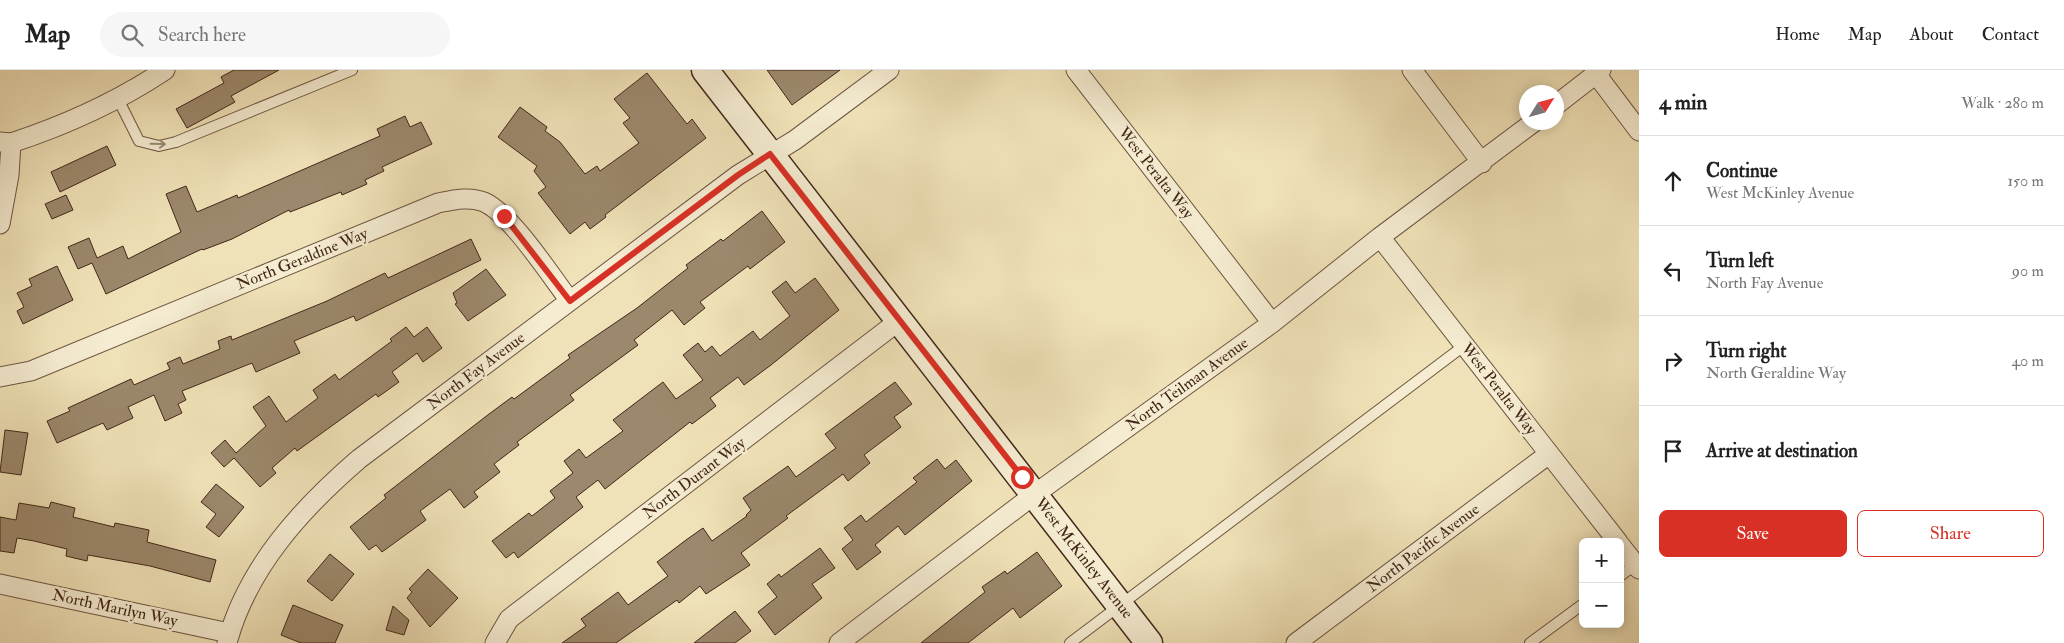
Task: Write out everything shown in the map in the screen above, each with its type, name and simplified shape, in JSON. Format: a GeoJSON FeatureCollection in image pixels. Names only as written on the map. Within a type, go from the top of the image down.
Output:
{"type":"FeatureCollection","features":[{"type":"Feature","properties":{"kind":"main road","name":"West McKinley Avenue"},"geometry":{"type":"LineString","coordinates":[[705,70],[1150,643]]}},
{"type":"Feature","properties":{"kind":"street"},"geometry":{"type":"LineString","coordinates":[[0,224],[9,176],[6,143],[44,132],[118,99],[165,70]]}},
{"type":"Feature","properties":{"kind":"street","name":"North Fay Avenue"},"geometry":{"type":"LineString","coordinates":[[228,638],[251,584],[274,546],[330,484],[359,460],[738,175],[796,140],[889,70]]}},
{"type":"Feature","properties":{"kind":"street","name":"West Peralta Way"},"geometry":{"type":"LineString","coordinates":[[1076,70],[1272,323]]}},
{"type":"Feature","properties":{"kind":"street"},"geometry":{"type":"LineString","coordinates":[[1412,70],[1482,163]]}},
{"type":"Feature","properties":{"kind":"street"},"geometry":{"type":"LineString","coordinates":[[1564,99],[1598,72],[1639,131]]}},
{"type":"Feature","properties":{"kind":"street","name":"North Teilman Avenue"},"geometry":{"type":"LineString","coordinates":[[839,643],[1034,494],[1272,323],[1380,237],[1524,130]]}},
{"type":"Feature","properties":{"kind":"street","name":"North Geraldine Way"},"geometry":{"type":"LineString","coordinates":[[0,377],[31,371],[438,203],[461,199],[484,202],[504,216],[570,301]]}},
{"type":"Feature","properties":{"kind":"street","name":"West Peralta Way"},"geometry":{"type":"LineString","coordinates":[[1380,237],[1615,538]]}},
{"type":"Feature","properties":{"kind":"street","name":"North Durant Way"},"geometry":{"type":"LineString","coordinates":[[495,643],[509,619],[900,320]]}},
{"type":"Feature","properties":{"kind":"street","name":"North Pacific Avenue"},"geometry":{"type":"LineString","coordinates":[[1296,643],[1549,454]]}},
{"type":"Feature","properties":{"kind":"street"},"geometry":{"type":"LineString","coordinates":[[1624,550],[1637,567]]}},
{"type":"Feature","properties":{"kind":"street","name":"North Marilyn Way"},"geometry":{"type":"LineString","coordinates":[[0,584],[228,638]]}},
{"type":"Feature","properties":{"kind":"lane"},"geometry":{"type":"LineString","coordinates":[[118,99],[139,141],[159,146],[176,142],[352,70]]}},
{"type":"Feature","properties":{"kind":"lane"},"geometry":{"type":"LineString","coordinates":[[1070,643],[1465,345]]}},
{"type":"Feature","properties":{"kind":"lane"},"geometry":{"type":"LineString","coordinates":[[1624,574],[1637,567]]}},
{"type":"Feature","properties":{"kind":"lane"},"geometry":{"type":"LineString","coordinates":[[1530,643],[1579,607]]}},
{"type":"Feature","properties":{"kind":"building"},"geometry":{"type":"Polygon","coordinates":[[[234,70],[279,70],[231,96],[235,102],[187,128],[176,109],[224,83],[221,77],[234,70]]]}},
{"type":"Feature","properties":{"kind":"building"},"geometry":{"type":"Polygon","coordinates":[[[767,70],[840,70],[792,105],[767,70]]]}},
{"type":"Feature","properties":{"kind":"building"},"geometry":{"type":"Polygon","coordinates":[[[647,73],[687,124],[692,119],[706,138],[605,215],[606,217],[590,229],[585,222],[570,234],[538,193],[546,187],[534,171],[537,166],[498,137],[520,107],[547,127],[545,131],[560,142],[585,174],[597,166],[600,171],[639,143],[623,123],[630,118],[614,99],[647,73]]]}},
{"type":"Feature","properties":{"kind":"building"},"geometry":{"type":"Polygon","coordinates":[[[405,116],[410,127],[421,122],[432,144],[382,167],[384,171],[365,180],[367,184],[342,195],[341,192],[290,212],[289,210],[232,239],[202,249],[106,294],[92,263],[78,269],[68,247],[89,238],[97,258],[123,246],[128,259],[181,232],[166,194],[186,186],[197,212],[237,195],[238,198],[380,136],[377,129],[405,116]]]}},
{"type":"Feature","properties":{"kind":"building"},"geometry":{"type":"Polygon","coordinates":[[[107,146],[116,165],[60,192],[51,172],[107,146]]]}},
{"type":"Feature","properties":{"kind":"building"},"geometry":{"type":"Polygon","coordinates":[[[66,195],[73,210],[52,219],[45,204],[66,195]]]}},
{"type":"Feature","properties":{"kind":"building"},"geometry":{"type":"Polygon","coordinates":[[[762,211],[785,242],[750,269],[748,266],[700,302],[705,308],[684,325],[672,310],[634,340],[638,345],[570,395],[574,400],[517,442],[519,445],[494,464],[500,472],[474,492],[478,497],[464,508],[450,489],[420,511],[426,520],[382,552],[376,545],[369,550],[350,527],[386,498],[384,495],[489,414],[512,397],[514,399],[570,358],[568,355],[637,308],[688,268],[686,265],[721,239],[723,241],[762,211]]]}},
{"type":"Feature","properties":{"kind":"building"},"geometry":{"type":"Polygon","coordinates":[[[471,239],[481,260],[356,321],[354,316],[294,341],[300,353],[256,372],[252,363],[182,391],[186,400],[178,404],[182,413],[165,421],[154,395],[128,407],[133,418],[107,430],[103,423],[57,443],[47,421],[70,411],[68,408],[131,379],[134,385],[170,369],[167,363],[180,357],[183,364],[220,349],[218,341],[231,336],[232,340],[327,301],[385,273],[388,278],[471,239]]]}},
{"type":"Feature","properties":{"kind":"building"},"geometry":{"type":"Polygon","coordinates":[[[57,266],[73,300],[23,324],[17,311],[24,307],[17,293],[32,286],[29,279],[57,266]]]}},
{"type":"Feature","properties":{"kind":"building"},"geometry":{"type":"Polygon","coordinates":[[[486,269],[506,295],[468,321],[455,304],[457,303],[453,293],[486,269]]]}},
{"type":"Feature","properties":{"kind":"building"},"geometry":{"type":"Polygon","coordinates":[[[815,278],[839,310],[744,385],[738,377],[710,398],[716,406],[692,424],[690,422],[605,489],[598,480],[576,497],[583,507],[518,558],[514,552],[506,558],[492,541],[529,513],[532,516],[555,498],[550,491],[573,473],[564,461],[579,449],[586,458],[623,431],[613,420],[663,382],[676,399],[703,380],[683,355],[698,343],[705,352],[712,346],[720,356],[753,331],[760,340],[790,316],[772,292],[786,281],[795,293],[815,278]]]}},
{"type":"Feature","properties":{"kind":"building"},"geometry":{"type":"Polygon","coordinates":[[[406,327],[414,337],[427,327],[442,348],[423,362],[417,353],[392,372],[399,382],[378,397],[376,394],[297,451],[295,448],[272,468],[276,473],[260,487],[234,458],[224,467],[211,453],[225,440],[236,453],[266,426],[253,407],[269,396],[286,422],[318,398],[313,390],[335,374],[339,380],[392,341],[390,339],[406,327]]]}},
{"type":"Feature","properties":{"kind":"building"},"geometry":{"type":"Polygon","coordinates":[[[895,382],[912,404],[894,417],[901,427],[864,455],[870,463],[848,481],[843,474],[786,516],[788,518],[741,553],[750,565],[706,594],[700,586],[679,603],[677,600],[616,643],[562,643],[586,626],[581,619],[618,592],[628,605],[668,576],[657,562],[703,528],[712,541],[747,516],[751,510],[743,498],[788,466],[796,477],[836,448],[825,434],[895,382]]]}},
{"type":"Feature","properties":{"kind":"building"},"geometry":{"type":"Polygon","coordinates":[[[5,430],[28,433],[21,475],[0,472],[5,430]]]}},
{"type":"Feature","properties":{"kind":"building"},"geometry":{"type":"Polygon","coordinates":[[[937,459],[945,469],[956,460],[972,481],[905,535],[898,526],[875,545],[881,552],[857,570],[842,549],[853,540],[844,528],[861,515],[866,522],[917,482],[913,478],[937,459]]]}},
{"type":"Feature","properties":{"kind":"building"},"geometry":{"type":"Polygon","coordinates":[[[216,484],[244,507],[219,537],[206,527],[216,514],[201,502],[216,484]]]}},
{"type":"Feature","properties":{"kind":"building"},"geometry":{"type":"Polygon","coordinates":[[[51,502],[75,508],[73,517],[114,527],[115,523],[149,530],[147,542],[216,560],[210,582],[150,566],[88,555],[87,561],[66,556],[67,549],[17,538],[14,553],[0,551],[0,517],[16,520],[19,503],[49,508],[51,502]]]}},
{"type":"Feature","properties":{"kind":"building"},"geometry":{"type":"Polygon","coordinates":[[[820,548],[835,568],[812,584],[822,598],[775,635],[758,612],[777,597],[767,584],[779,574],[781,577],[820,548]]]}},
{"type":"Feature","properties":{"kind":"building"},"geometry":{"type":"Polygon","coordinates":[[[1037,552],[1062,586],[1020,618],[1013,608],[968,643],[921,643],[985,592],[982,587],[1005,571],[1007,574],[1037,552]]]}},
{"type":"Feature","properties":{"kind":"building"},"geometry":{"type":"Polygon","coordinates":[[[330,554],[354,574],[332,601],[307,581],[330,554]]]}},
{"type":"Feature","properties":{"kind":"building"},"geometry":{"type":"Polygon","coordinates":[[[428,569],[458,598],[430,627],[407,598],[412,592],[409,589],[428,569]]]}},
{"type":"Feature","properties":{"kind":"building"},"geometry":{"type":"Polygon","coordinates":[[[293,605],[343,625],[335,643],[301,643],[281,635],[293,605]]]}},
{"type":"Feature","properties":{"kind":"building"},"geometry":{"type":"Polygon","coordinates":[[[393,606],[409,620],[404,635],[386,630],[393,606]]]}},
{"type":"Feature","properties":{"kind":"building"},"geometry":{"type":"Polygon","coordinates":[[[735,611],[751,631],[735,643],[694,643],[735,611]]]}},
{"type":"Feature","properties":{"kind":"route"},"geometry":{"type":"LineString","coordinates":[[504,216],[570,301],[738,175],[770,154],[1022,477]]}}]}
